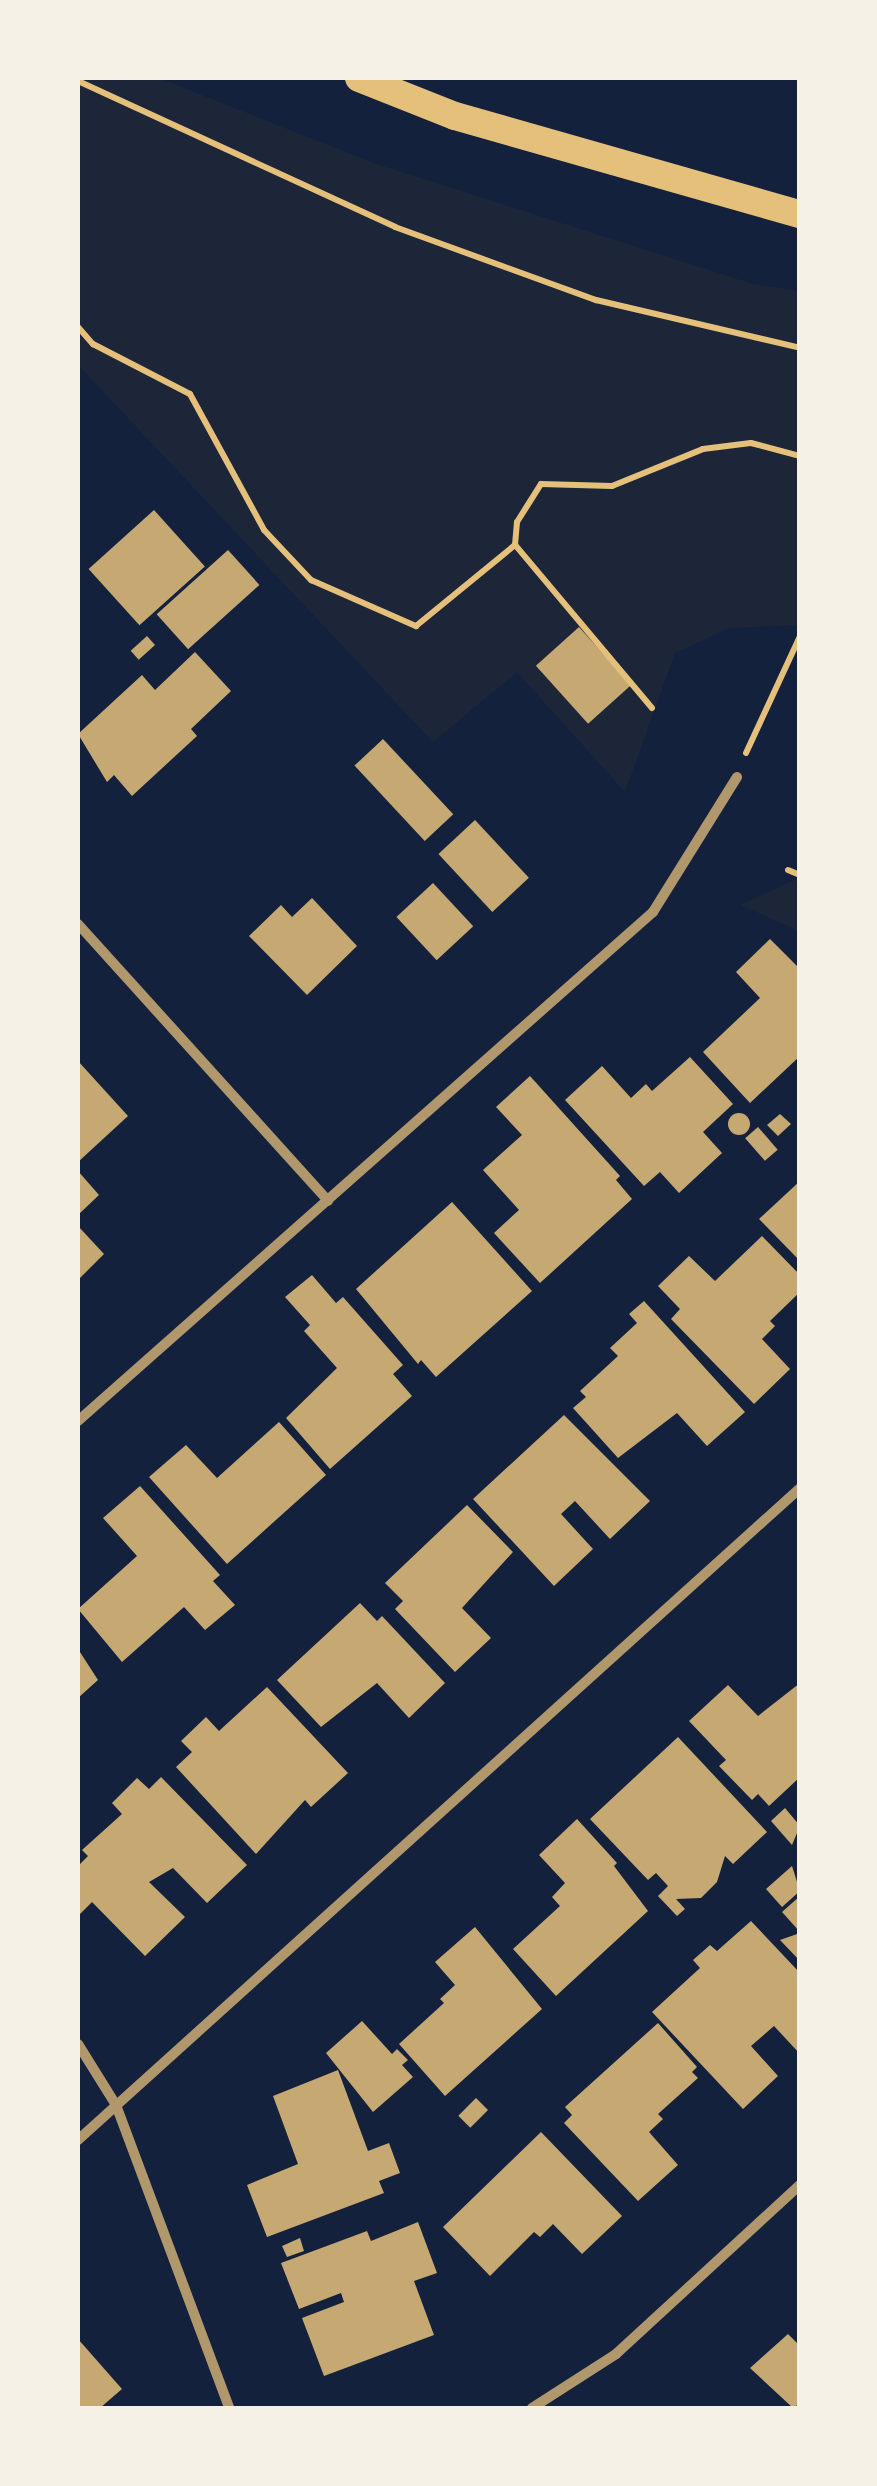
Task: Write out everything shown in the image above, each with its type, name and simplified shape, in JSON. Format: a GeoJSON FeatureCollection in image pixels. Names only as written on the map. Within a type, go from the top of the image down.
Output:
{"type":"FeatureCollection","features":[{"type":"Feature","properties":{"kind":"highway"},"geometry":{"type":"LineString","coordinates":[[359,78],[455,116],[800,214]]}},
{"type":"Feature","properties":{"kind":"street"},"geometry":{"type":"LineString","coordinates":[[78,1420],[654,912],[737,776]]}},
{"type":"Feature","properties":{"kind":"street"},"geometry":{"type":"LineString","coordinates":[[78,924],[328,1202]]}},
{"type":"Feature","properties":{"kind":"street"},"geometry":{"type":"LineString","coordinates":[[78,2140],[800,1488]]}},
{"type":"Feature","properties":{"kind":"street"},"geometry":{"type":"LineString","coordinates":[[78,2044],[116,2104],[230,2408]]}},
{"type":"Feature","properties":{"kind":"street"},"geometry":{"type":"LineString","coordinates":[[532,2408],[616,2354],[800,2185]]}},
{"type":"Feature","properties":{"kind":"path"},"geometry":{"type":"LineString","coordinates":[[78,81],[395,227],[596,300],[800,348]]}},
{"type":"Feature","properties":{"kind":"path"},"geometry":{"type":"LineString","coordinates":[[78,327],[92,344],[190,394],[264,530],[311,580],[416,626],[515,545]]}},
{"type":"Feature","properties":{"kind":"path"},"geometry":{"type":"LineString","coordinates":[[652,708],[515,545],[517,522],[542,484],[612,486],[703,449],[751,442],[800,456]]}},
{"type":"Feature","properties":{"kind":"path"},"geometry":{"type":"LineString","coordinates":[[737,776],[800,636]]}},
{"type":"Feature","properties":{"kind":"path"},"geometry":{"type":"LineString","coordinates":[[788,870],[800,875]]}},
{"type":"Feature","properties":{"kind":"shaded area"},"geometry":{"type":"Polygon","coordinates":[[[78,78],[159,78],[373,163],[753,284],[799,291],[799,625],[729,628],[675,653],[625,792],[517,672],[433,742],[78,365],[78,78]]]}},
{"type":"Feature","properties":{"kind":"shaded area"},"geometry":{"type":"Polygon","coordinates":[[[799,878],[799,931],[740,905],[799,878]]]}},
{"type":"Feature","properties":{"kind":"building"},"geometry":{"type":"Polygon","coordinates":[[[154,510],[205,566],[139,625],[89,569],[154,510]]]}},
{"type":"Feature","properties":{"kind":"building"},"geometry":{"type":"Polygon","coordinates":[[[228,550],[259,585],[188,649],[157,614],[228,550]]]}},
{"type":"Feature","properties":{"kind":"building"},"geometry":{"type":"Polygon","coordinates":[[[579,627],[631,685],[588,724],[536,666],[579,627]]]}},
{"type":"Feature","properties":{"kind":"building"},"geometry":{"type":"Polygon","coordinates":[[[147,636],[155,645],[139,660],[131,651],[147,636]]]}},
{"type":"Feature","properties":{"kind":"building"},"geometry":{"type":"Polygon","coordinates":[[[195,652],[231,691],[191,729],[197,736],[132,796],[114,775],[107,782],[78,734],[142,675],[155,690],[195,652]]]}},
{"type":"Feature","properties":{"kind":"building"},"geometry":{"type":"Polygon","coordinates":[[[383,739],[453,814],[425,841],[354,766],[383,739]]]}},
{"type":"Feature","properties":{"kind":"building"},"geometry":{"type":"Polygon","coordinates":[[[475,820],[529,878],[492,912],[438,854],[475,820]]]}},
{"type":"Feature","properties":{"kind":"building"},"geometry":{"type":"Polygon","coordinates":[[[433,883],[473,926],[437,960],[396,917],[433,883]]]}},
{"type":"Feature","properties":{"kind":"building"},"geometry":{"type":"Polygon","coordinates":[[[312,898],[357,946],[307,995],[249,936],[281,905],[292,917],[312,898]]]}},
{"type":"Feature","properties":{"kind":"building"},"geometry":{"type":"Polygon","coordinates":[[[770,939],[800,969],[800,1056],[750,1103],[703,1052],[760,998],[736,972],[770,939]]]}},
{"type":"Feature","properties":{"kind":"building"},"geometry":{"type":"Polygon","coordinates":[[[690,1057],[733,1104],[703,1132],[722,1153],[679,1193],[660,1172],[644,1186],[565,1100],[602,1066],[631,1098],[646,1084],[652,1091],[690,1057]]]}},
{"type":"Feature","properties":{"kind":"building"},"geometry":{"type":"Polygon","coordinates":[[[78,1061],[128,1116],[78,1162],[78,1061]]]}},
{"type":"Feature","properties":{"kind":"building"},"geometry":{"type":"Polygon","coordinates":[[[530,1076],[620,1176],[616,1180],[632,1199],[540,1283],[494,1233],[519,1210],[483,1170],[522,1135],[496,1107],[530,1076]]]}},
{"type":"Feature","properties":{"kind":"building"},"geometry":{"type":"Polygon","coordinates":[[[739,1113],[747,1116],[747,1132],[739,1135],[731,1132],[728,1124],[731,1116],[739,1113]]]}},
{"type":"Feature","properties":{"kind":"building"},"geometry":{"type":"Polygon","coordinates":[[[780,1114],[791,1124],[778,1136],[767,1125],[780,1114]]]}},
{"type":"Feature","properties":{"kind":"building"},"geometry":{"type":"Polygon","coordinates":[[[758,1127],[778,1150],[765,1161],[745,1138],[758,1127]]]}},
{"type":"Feature","properties":{"kind":"building"},"geometry":{"type":"Polygon","coordinates":[[[78,1171],[99,1195],[78,1215],[78,1171]]]}},
{"type":"Feature","properties":{"kind":"building"},"geometry":{"type":"Polygon","coordinates":[[[800,1181],[800,1261],[759,1219],[800,1181]]]}},
{"type":"Feature","properties":{"kind":"building"},"geometry":{"type":"Polygon","coordinates":[[[452,1202],[532,1291],[436,1377],[421,1360],[418,1364],[356,1289],[452,1202]]]}},
{"type":"Feature","properties":{"kind":"building"},"geometry":{"type":"Polygon","coordinates":[[[78,1226],[104,1254],[78,1280],[78,1226]]]}},
{"type":"Feature","properties":{"kind":"building"},"geometry":{"type":"Polygon","coordinates":[[[762,1236],[800,1275],[800,1292],[770,1321],[775,1326],[762,1339],[790,1369],[754,1404],[671,1319],[680,1309],[658,1286],[689,1256],[715,1281],[762,1236]]]}},
{"type":"Feature","properties":{"kind":"building"},"geometry":{"type":"Polygon","coordinates":[[[312,1275],[336,1303],[343,1297],[403,1365],[393,1374],[412,1396],[330,1469],[286,1418],[337,1368],[304,1331],[310,1325],[285,1297],[312,1275]]]}},
{"type":"Feature","properties":{"kind":"building"},"geometry":{"type":"Polygon","coordinates":[[[644,1301],[745,1412],[707,1446],[677,1413],[618,1458],[573,1408],[586,1397],[580,1391],[618,1356],[610,1348],[637,1323],[629,1314],[644,1301]]]}},
{"type":"Feature","properties":{"kind":"building"},"geometry":{"type":"Polygon","coordinates":[[[564,1415],[650,1501],[610,1539],[575,1501],[561,1514],[593,1549],[554,1586],[473,1499],[564,1415]]]}},
{"type":"Feature","properties":{"kind":"building"},"geometry":{"type":"Polygon","coordinates":[[[279,1422],[326,1475],[227,1564],[149,1477],[186,1445],[217,1478],[279,1422]]]}},
{"type":"Feature","properties":{"kind":"building"},"geometry":{"type":"Polygon","coordinates":[[[140,1486],[220,1575],[213,1581],[235,1605],[205,1630],[184,1607],[122,1662],[78,1609],[137,1556],[103,1518],[140,1486]]]}},
{"type":"Feature","properties":{"kind":"building"},"geometry":{"type":"Polygon","coordinates":[[[467,1505],[513,1552],[462,1608],[491,1638],[455,1672],[395,1609],[403,1601],[385,1583],[467,1505]]]}},
{"type":"Feature","properties":{"kind":"building"},"geometry":{"type":"Polygon","coordinates":[[[360,1603],[377,1621],[382,1616],[445,1683],[409,1718],[377,1683],[321,1727],[277,1680],[360,1603]]]}},
{"type":"Feature","properties":{"kind":"building"},"geometry":{"type":"Polygon","coordinates":[[[78,1649],[98,1680],[78,1698],[78,1649]]]}},
{"type":"Feature","properties":{"kind":"building"},"geometry":{"type":"Polygon","coordinates":[[[800,1683],[800,1777],[769,1806],[758,1794],[752,1800],[719,1766],[726,1760],[689,1721],[728,1685],[758,1716],[800,1683]]]}},
{"type":"Feature","properties":{"kind":"building"},"geometry":{"type":"Polygon","coordinates":[[[267,1687],[348,1773],[311,1807],[305,1800],[256,1854],[176,1767],[192,1752],[181,1741],[206,1717],[219,1731],[267,1687]]]}},
{"type":"Feature","properties":{"kind":"building"},"geometry":{"type":"Polygon","coordinates":[[[678,1737],[767,1832],[733,1864],[725,1856],[717,1882],[701,1898],[676,1899],[685,1909],[677,1916],[658,1896],[668,1886],[656,1873],[648,1880],[590,1819],[678,1737]]]}},
{"type":"Feature","properties":{"kind":"building"},"geometry":{"type":"Polygon","coordinates":[[[161,1777],[247,1865],[207,1903],[173,1868],[149,1882],[185,1917],[145,1956],[92,1902],[78,1916],[78,1866],[88,1856],[82,1850],[122,1814],[112,1803],[137,1778],[149,1789],[161,1777]]]}},
{"type":"Feature","properties":{"kind":"building"},"geometry":{"type":"Polygon","coordinates":[[[785,1808],[800,1826],[792,1845],[771,1821],[785,1808]]]}},
{"type":"Feature","properties":{"kind":"building"},"geometry":{"type":"Polygon","coordinates":[[[577,1819],[617,1863],[614,1866],[648,1911],[556,1996],[513,1949],[560,1906],[552,1897],[565,1883],[539,1855],[577,1819]]]}},
{"type":"Feature","properties":{"kind":"building"},"geometry":{"type":"Polygon","coordinates":[[[792,1866],[800,1891],[782,1907],[766,1889],[792,1866]]]}},
{"type":"Feature","properties":{"kind":"building"},"geometry":{"type":"Polygon","coordinates":[[[800,1896],[800,1932],[782,1912],[800,1896]]]}},
{"type":"Feature","properties":{"kind":"building"},"geometry":{"type":"Polygon","coordinates":[[[751,1921],[800,1973],[800,2054],[774,2026],[751,2046],[778,2076],[743,2109],[652,2012],[700,1968],[693,1960],[710,1945],[717,1951],[751,1921]]]}},
{"type":"Feature","properties":{"kind":"building"},"geometry":{"type":"Polygon","coordinates":[[[475,1927],[542,2009],[445,2096],[399,2044],[444,2003],[440,1999],[455,1985],[435,1962],[475,1927]]]}},
{"type":"Feature","properties":{"kind":"building"},"geometry":{"type":"Polygon","coordinates":[[[800,1933],[800,1961],[780,1940],[800,1933]]]}},
{"type":"Feature","properties":{"kind":"building"},"geometry":{"type":"Polygon","coordinates":[[[362,2021],[392,2054],[397,2049],[408,2060],[402,2065],[413,2077],[373,2112],[326,2053],[362,2021]]]}},
{"type":"Feature","properties":{"kind":"building"},"geometry":{"type":"Polygon","coordinates":[[[658,2023],[697,2067],[692,2072],[698,2078],[658,2114],[663,2119],[649,2132],[678,2165],[638,2201],[564,2123],[572,2115],[565,2107],[658,2023]]]}},
{"type":"Feature","properties":{"kind":"building"},"geometry":{"type":"Polygon","coordinates":[[[338,2070],[368,2151],[389,2143],[400,2173],[379,2181],[384,2193],[267,2237],[247,2185],[298,2164],[273,2096],[338,2070]]]}},
{"type":"Feature","properties":{"kind":"building"},"geometry":{"type":"Polygon","coordinates":[[[476,2098],[488,2110],[470,2128],[458,2116],[476,2098]]]}},
{"type":"Feature","properties":{"kind":"building"},"geometry":{"type":"Polygon","coordinates":[[[541,2132],[622,2216],[582,2254],[553,2224],[540,2237],[534,2232],[490,2276],[443,2227],[541,2132]]]}},
{"type":"Feature","properties":{"kind":"building"},"geometry":{"type":"Polygon","coordinates":[[[418,2222],[437,2273],[414,2281],[434,2335],[324,2376],[302,2318],[344,2302],[341,2293],[299,2309],[281,2263],[367,2231],[371,2241],[418,2222]]]}},
{"type":"Feature","properties":{"kind":"building"},"geometry":{"type":"Polygon","coordinates":[[[300,2238],[304,2251],[287,2257],[282,2246],[300,2238]]]}},
{"type":"Feature","properties":{"kind":"building"},"geometry":{"type":"Polygon","coordinates":[[[788,2334],[800,2346],[800,2403],[793,2408],[750,2368],[788,2334]]]}},
{"type":"Feature","properties":{"kind":"building"},"geometry":{"type":"Polygon","coordinates":[[[78,2339],[122,2389],[100,2408],[78,2408],[78,2339]]]}}]}
